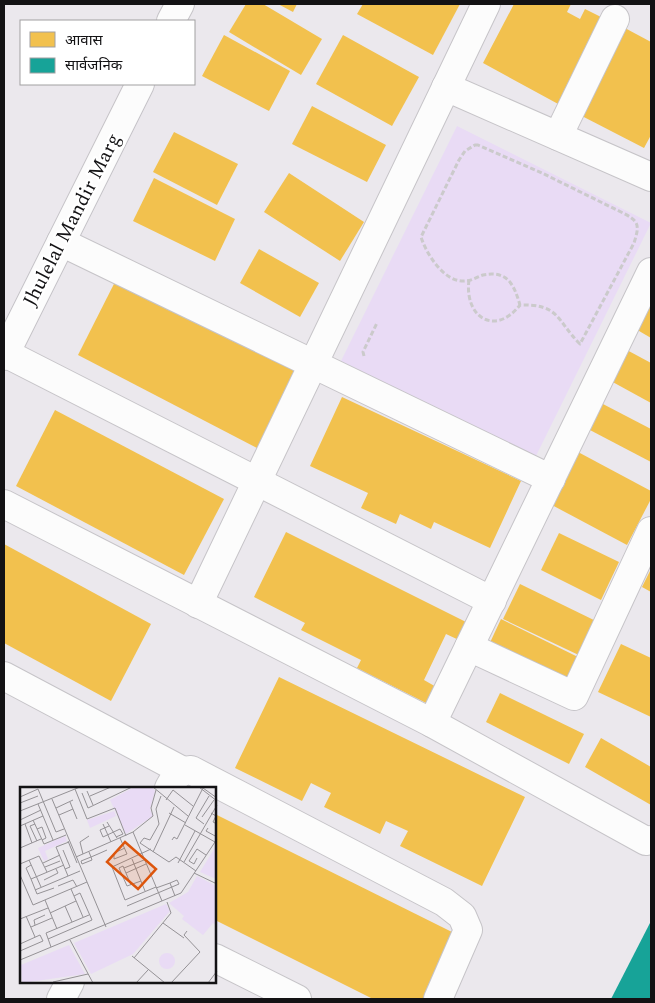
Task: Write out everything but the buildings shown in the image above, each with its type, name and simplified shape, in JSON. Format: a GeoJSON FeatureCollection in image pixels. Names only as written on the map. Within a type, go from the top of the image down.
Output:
{"type":"FeatureCollection","features":[{"type":"Feature","properties":{"kind":"street"},"geometry":{"type":"LineString","coordinates":[[172,20],[180,4]]}},
{"type":"Feature","properties":{"kind":"street"},"geometry":{"type":"LineString","coordinates":[[198,604],[486,4]]}},
{"type":"Feature","properties":{"kind":"street"},"geometry":{"type":"LineString","coordinates":[[558,136],[615,19]]}},
{"type":"Feature","properties":{"kind":"street","name":"Jhulelal Mandir Marg"},"geometry":{"type":"LineString","coordinates":[[4,355],[140,85]]}},
{"type":"Feature","properties":{"kind":"street"},"geometry":{"type":"LineString","coordinates":[[446,87],[651,177]]}},
{"type":"Feature","properties":{"kind":"street"},"geometry":{"type":"LineString","coordinates":[[61,242],[551,479]]}},
{"type":"Feature","properties":{"kind":"street"},"geometry":{"type":"LineString","coordinates":[[432,723],[651,272]]}},
{"type":"Feature","properties":{"kind":"street"},"geometry":{"type":"LineString","coordinates":[[4,355],[492,601]]}},
{"type":"Feature","properties":{"kind":"street"},"geometry":{"type":"LineString","coordinates":[[4,504],[432,723],[646,841],[651,840]]}},
{"type":"Feature","properties":{"kind":"street"},"geometry":{"type":"LineString","coordinates":[[469,647],[574,696],[651,531]]}},
{"type":"Feature","properties":{"kind":"street"},"geometry":{"type":"LineString","coordinates":[[4,676],[176,779],[191,770],[444,902],[462,916],[468,930],[438,999]]}},
{"type":"Feature","properties":{"kind":"street"},"geometry":{"type":"LineString","coordinates":[[216,959],[296,999]]}},
{"type":"Feature","properties":{"kind":"path"},"geometry":{"type":"LineString","coordinates":[[469,280],[468,294],[470,303],[477,315],[484,319],[500,321],[514,312],[520,305],[540,305],[547,307],[555,313],[580,344],[634,243],[638,227],[637,222],[633,218],[542,173],[478,144],[465,151],[421,236],[424,248],[433,262],[442,271],[462,282],[484,275],[500,275],[508,279],[513,285],[520,305]]}},
{"type":"Feature","properties":{"kind":"shaded area"},"geometry":{"type":"Polygon","coordinates":[[[457,126],[651,223],[535,458],[341,361],[457,126]]]}}]}
